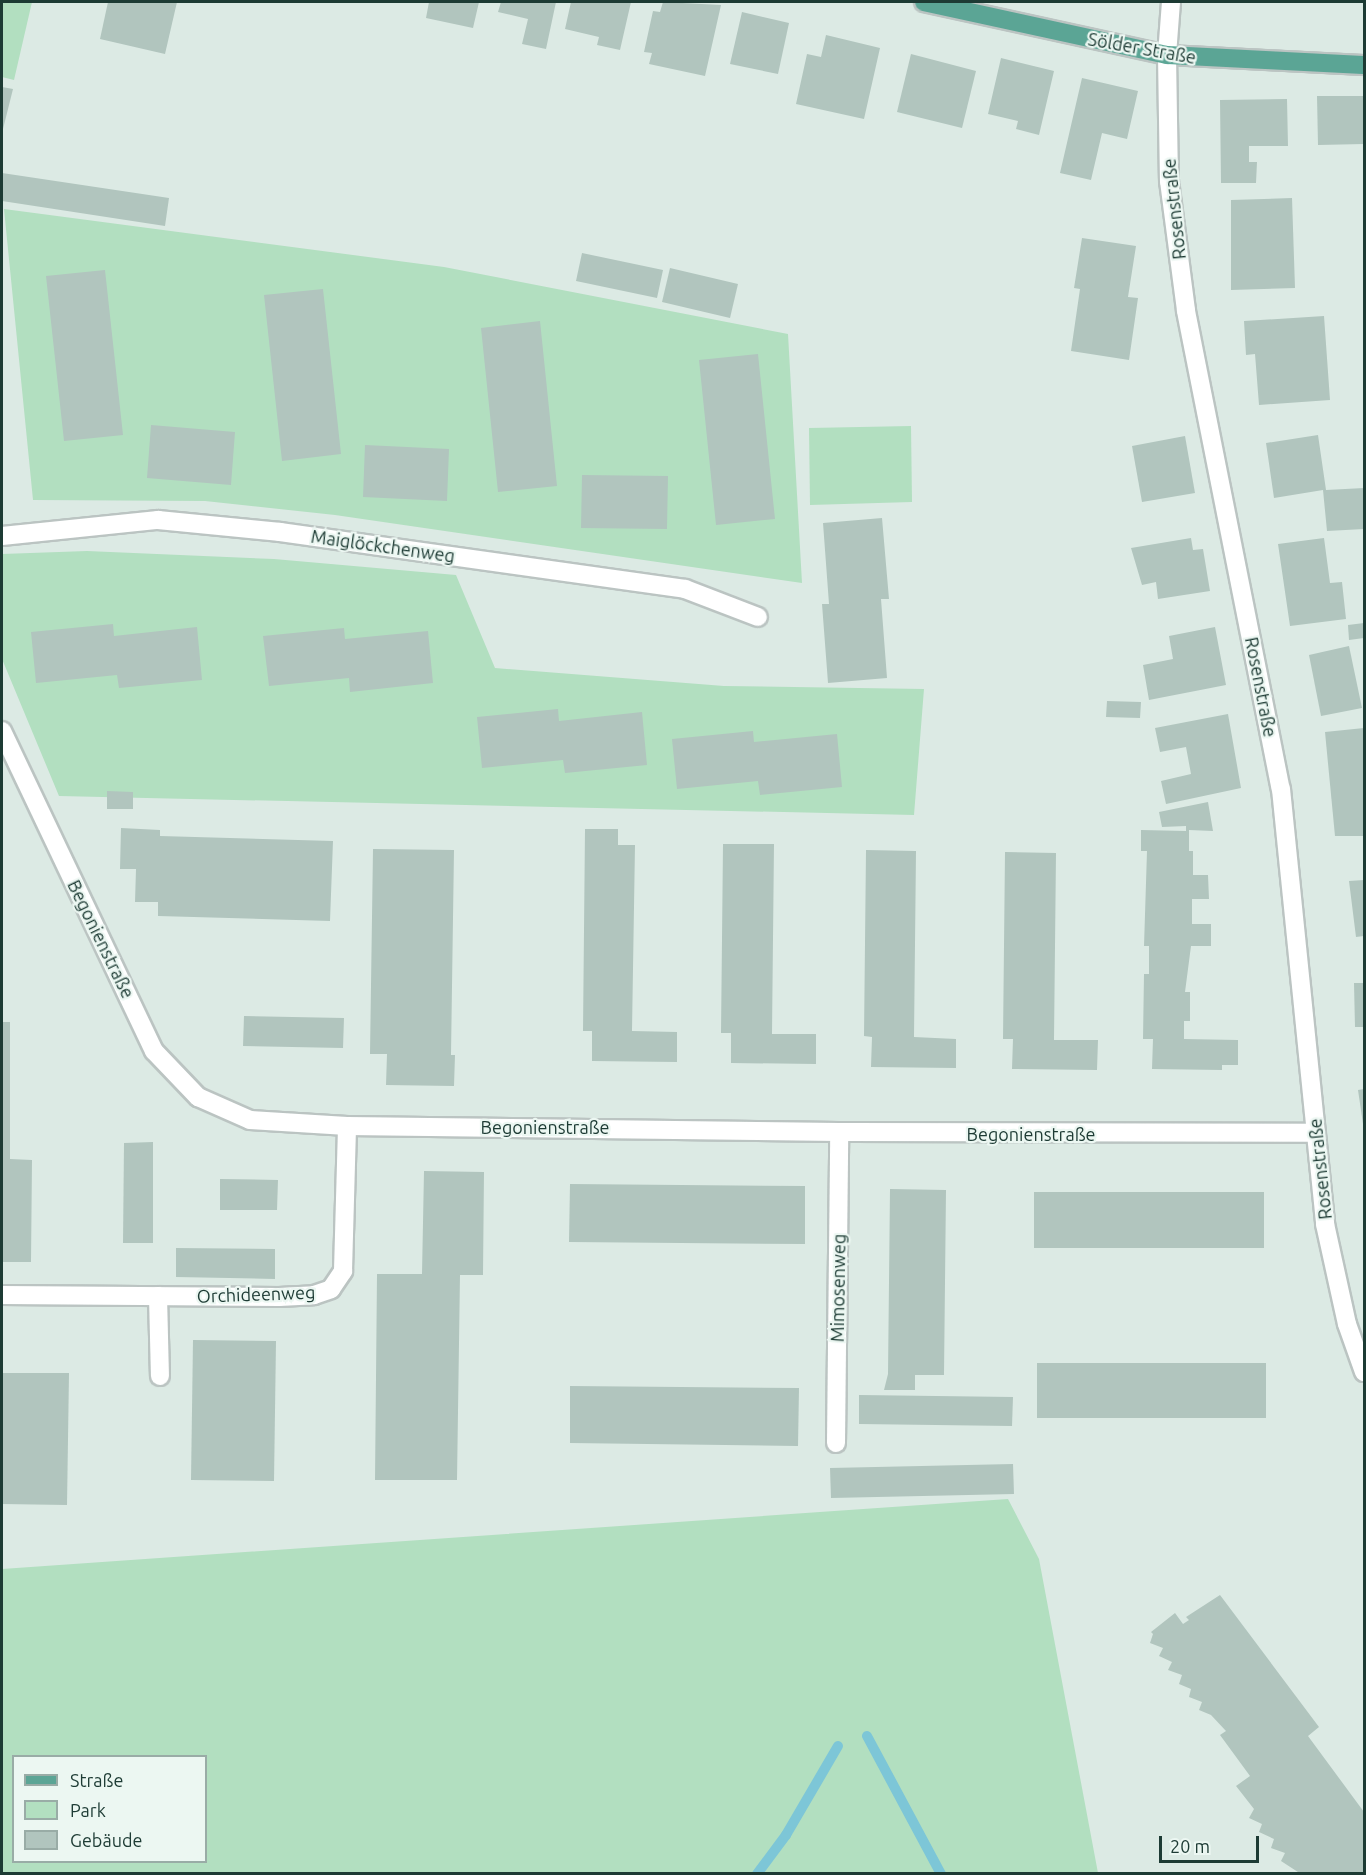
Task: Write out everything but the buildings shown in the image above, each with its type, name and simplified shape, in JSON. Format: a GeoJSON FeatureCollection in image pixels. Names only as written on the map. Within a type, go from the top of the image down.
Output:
{"type":"FeatureCollection","features":[{"type":"Feature","properties":{"kind":"main road","name":"Sölder Straße"},"geometry":{"type":"LineString","coordinates":[[924,2],[1167,55],[1365,65]]}},
{"type":"Feature","properties":{"kind":"street","name":"Rosenstraße"},"geometry":{"type":"LineString","coordinates":[[1172,2],[1167,55],[1169,181],[1186,311],[1281,789],[1325,1224],[1347,1324],[1365,1372]]}},
{"type":"Feature","properties":{"kind":"street","name":"Maiglöckchenweg"},"geometry":{"type":"LineString","coordinates":[[2,536],[158,520],[280,532],[686,589],[758,617]]}},
{"type":"Feature","properties":{"kind":"street","name":"Begonienstraße"},"geometry":{"type":"LineString","coordinates":[[2,731],[154,1051],[174,1075],[198,1097],[250,1120],[347,1126],[839,1132],[1316,1133]]}},
{"type":"Feature","properties":{"kind":"street","name":"Orchideenweg"},"geometry":{"type":"LineString","coordinates":[[2,1295],[279,1297],[314,1295],[331,1289],[343,1272],[347,1126]]}},
{"type":"Feature","properties":{"kind":"street","name":"Mimosenweg"},"geometry":{"type":"LineString","coordinates":[[836,1443],[839,1132]]}},
{"type":"Feature","properties":{"kind":"street"},"geometry":{"type":"LineString","coordinates":[[158,1296],[160,1376]]}},
{"type":"Feature","properties":{"kind":"green space"},"geometry":{"type":"Polygon","coordinates":[[[2,2],[32,2],[14,80],[2,77],[2,2]]]}},
{"type":"Feature","properties":{"kind":"green space"},"geometry":{"type":"Polygon","coordinates":[[[4,209],[444,267],[788,334],[802,583],[335,515],[205,501],[33,500],[4,209]]]}},
{"type":"Feature","properties":{"kind":"green space"},"geometry":{"type":"Polygon","coordinates":[[[911,426],[912,502],[810,505],[809,428],[911,426]]]}},
{"type":"Feature","properties":{"kind":"green space"},"geometry":{"type":"Polygon","coordinates":[[[87,551],[274,559],[456,575],[495,668],[724,686],[924,689],[914,815],[59,796],[2,659],[2,554],[87,551]]]}},
{"type":"Feature","properties":{"kind":"green space"},"geometry":{"type":"Polygon","coordinates":[[[1008,1499],[1039,1559],[1098,1873],[2,1873],[2,1569],[1008,1499]]]}},
{"type":"Feature","properties":{"kind":"waterway"},"geometry":{"type":"LineString","coordinates":[[867,1736],[941,1874]]}},
{"type":"Feature","properties":{"kind":"waterway"},"geometry":{"type":"LineString","coordinates":[[757,1874],[786,1835],[838,1746]]}}]}
